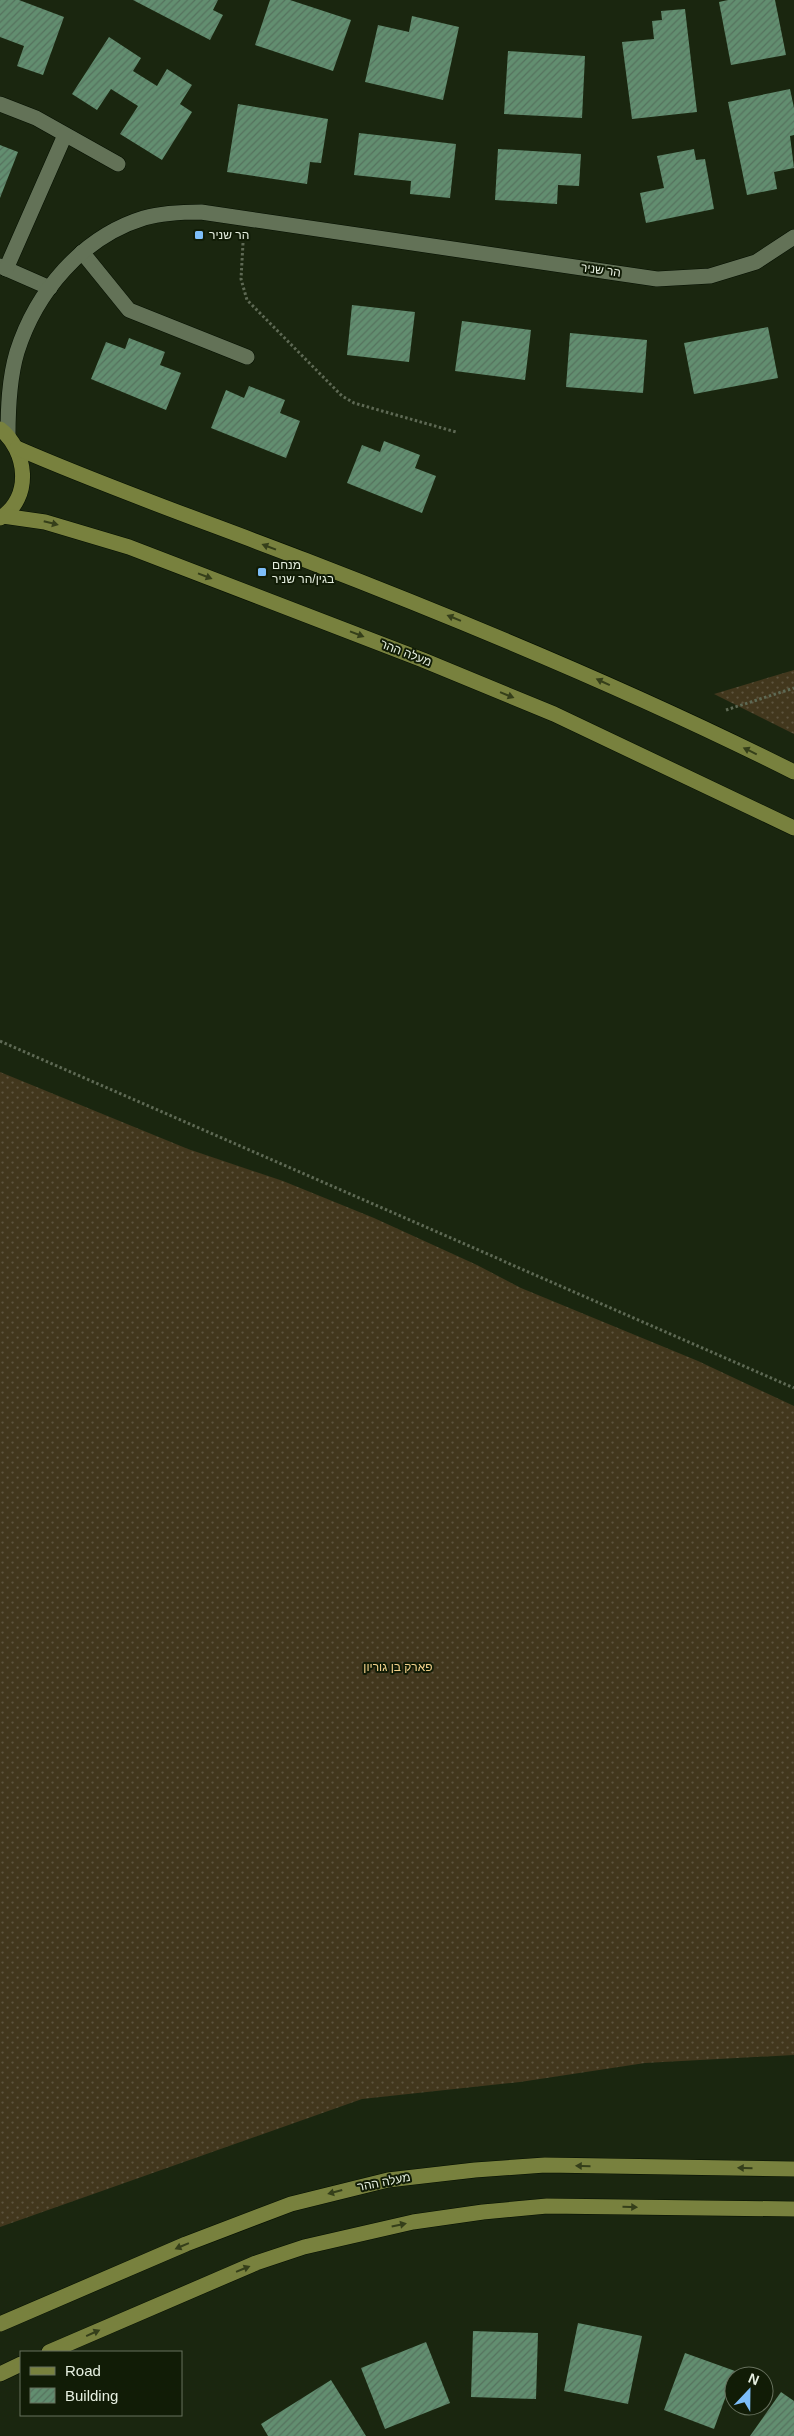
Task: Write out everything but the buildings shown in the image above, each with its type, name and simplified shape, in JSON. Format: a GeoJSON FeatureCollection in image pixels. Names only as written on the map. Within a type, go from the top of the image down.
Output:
{"type":"FeatureCollection","features":[{"type":"Feature","properties":{"kind":"main road"},"geometry":{"type":"LineString","coordinates":[[2,517],[14,503],[22,487],[23,470],[8,438]]}},
{"type":"Feature","properties":{"kind":"main road"},"geometry":{"type":"LineString","coordinates":[[8,438],[83,477],[312,563],[574,668],[794,772]]}},
{"type":"Feature","properties":{"kind":"main road","name":"מעלה ההר"},"geometry":{"type":"LineString","coordinates":[[2,517],[45,522],[119,544],[423,660],[554,714],[794,828]]}},
{"type":"Feature","properties":{"kind":"main road","name":"מעלה ההר"},"geometry":{"type":"LineString","coordinates":[[0,2324],[186,2244],[290,2204],[388,2180],[475,2170],[545,2165],[794,2169]]}},
{"type":"Feature","properties":{"kind":"main road"},"geometry":{"type":"LineString","coordinates":[[51,2351],[256,2263],[304,2247],[413,2222],[483,2212],[547,2206],[794,2209]]}},
{"type":"Feature","properties":{"kind":"main road"},"geometry":{"type":"LineString","coordinates":[[0,2374],[20,2364]]}},
{"type":"Feature","properties":{"kind":"street"},"geometry":{"type":"LineString","coordinates":[[0,104],[36,118],[118,164]]}},
{"type":"Feature","properties":{"kind":"street"},"geometry":{"type":"LineString","coordinates":[[50,288],[3,267],[65,135]]}},
{"type":"Feature","properties":{"kind":"street","name":"הר שניר"},"geometry":{"type":"LineString","coordinates":[[0,375],[17,352],[36,311],[50,288],[82,252],[108,234],[145,218],[192,212],[245,218],[657,279],[710,276],[756,262],[794,237]]}},
{"type":"Feature","properties":{"kind":"street"},"geometry":{"type":"LineString","coordinates":[[82,252],[129,310],[247,357]]}},
{"type":"Feature","properties":{"kind":"street","name":"הר שניר"},"geometry":{"type":"LineString","coordinates":[[8,438],[9,392],[17,352]]}},
{"type":"Feature","properties":{"kind":"path"},"geometry":{"type":"LineString","coordinates":[[245,218],[241,278],[247,300],[258,313],[342,396],[354,403],[456,432]]}},
{"type":"Feature","properties":{"kind":"path"},"geometry":{"type":"LineString","coordinates":[[724,711],[794,688]]}},
{"type":"Feature","properties":{"kind":"path"},"geometry":{"type":"LineString","coordinates":[[0,1041],[794,1388]]}},
{"type":"Feature","properties":{"kind":"green space"},"geometry":{"type":"Polygon","coordinates":[[[794,670],[794,734],[714,694],[794,670]]]}},
{"type":"Feature","properties":{"kind":"green space","name":"פארק בן גוריון"},"geometry":{"type":"Polygon","coordinates":[[[0,1072],[188,1149],[283,1181],[374,1218],[477,1265],[521,1288],[698,1361],[794,1406],[794,2055],[645,2063],[520,2082],[362,2099],[0,2227],[0,1072]]]}},
{"type":"Feature","properties":{"kind":"place","name":"הר שניר"},"geometry":{"type":"Point","coordinates":[199,235]}},
{"type":"Feature","properties":{"kind":"place","name":"מנחם בגין/הר שניר"},"geometry":{"type":"Point","coordinates":[262,572]}}]}
